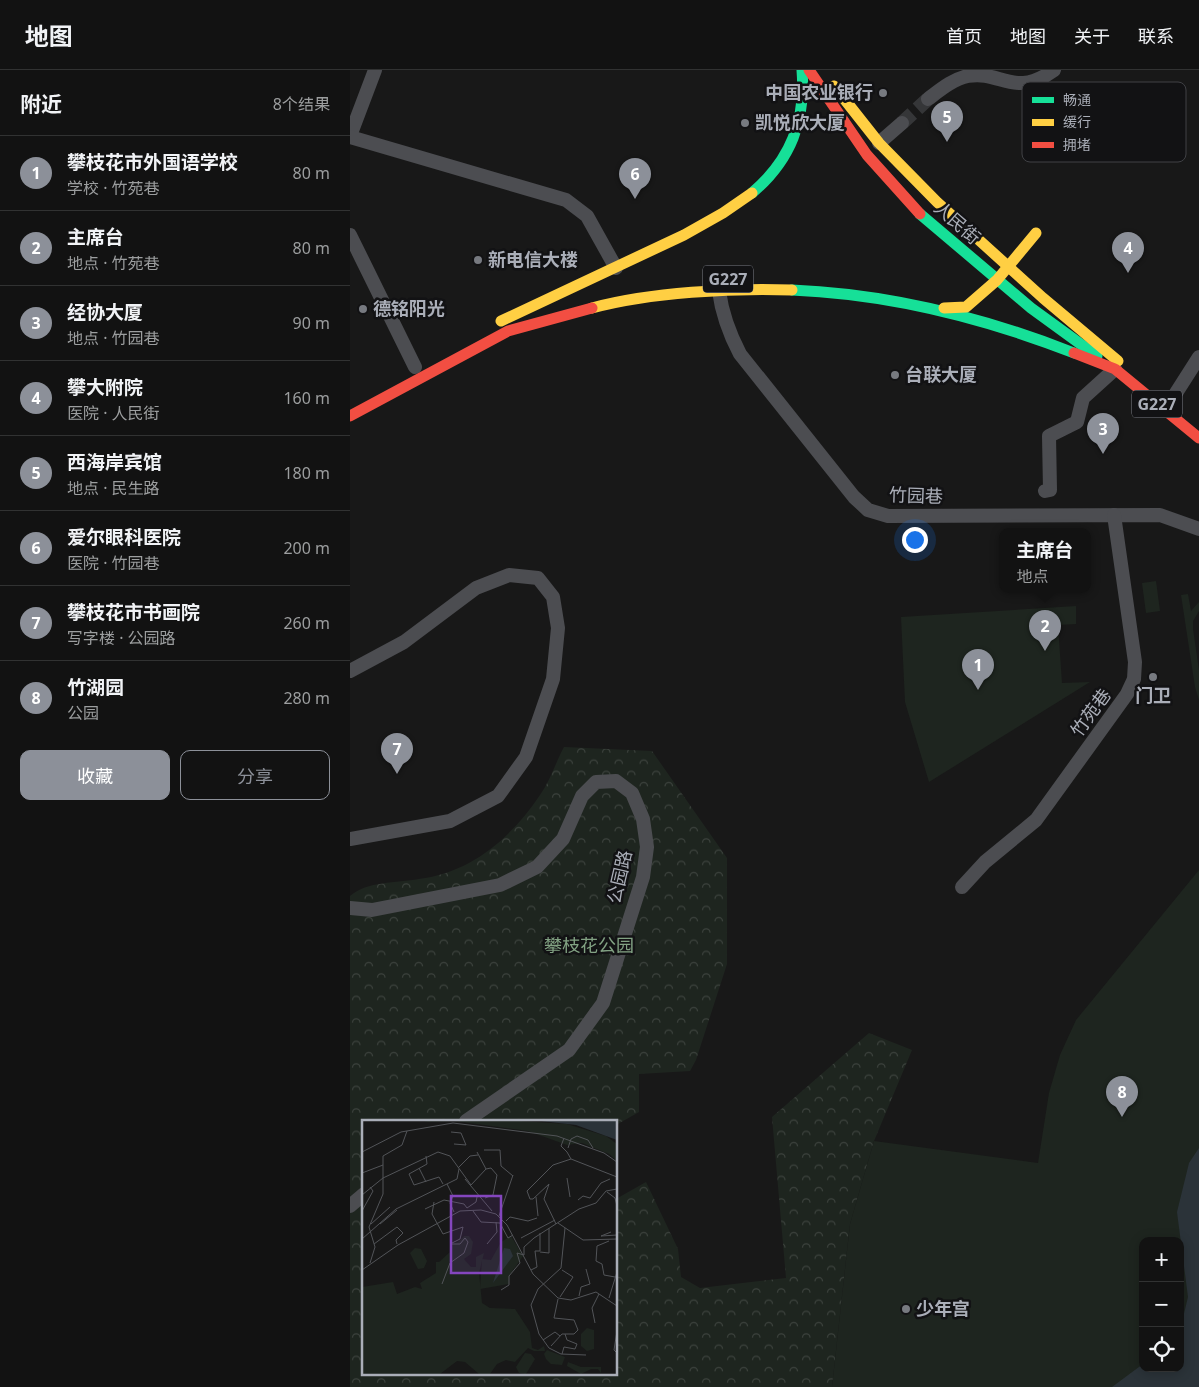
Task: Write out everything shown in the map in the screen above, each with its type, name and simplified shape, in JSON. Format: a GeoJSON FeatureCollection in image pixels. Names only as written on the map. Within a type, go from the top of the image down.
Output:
{"type":"FeatureCollection","features":[{"type":"Feature","properties":{"kind":"main road"},"geometry":{"type":"LineString","coordinates":[[484,330],[685,234],[730,208],[771,175],[787,154],[796,135],[804,102],[802,70]]}},
{"type":"Feature","properties":{"kind":"main road","name":"人民街"},"geometry":{"type":"LineString","coordinates":[[809,70],[867,155],[921,215],[998,280],[1087,349]]}},
{"type":"Feature","properties":{"kind":"main road","name":"人民街"},"geometry":{"type":"LineString","coordinates":[[821,70],[879,143],[937,202],[1116,365]]}},
{"type":"Feature","properties":{"kind":"main road"},"geometry":{"type":"LineString","coordinates":[[928,308],[966,307],[998,280],[1036,234]]}},
{"type":"Feature","properties":{"kind":"main road","name":"G227"},"geometry":{"type":"LineString","coordinates":[[605,293],[657,285],[737,278]]}},
{"type":"Feature","properties":{"kind":"main road","name":"G227"},"geometry":{"type":"LineString","coordinates":[[782,278],[872,287],[966,307],[1031,327],[1087,349],[1116,365],[1199,428]]}},
{"type":"Feature","properties":{"kind":"main road","name":"G227"},"geometry":{"type":"LineString","coordinates":[[350,416],[508,331],[608,304],[658,296],[766,289],[818,292],[928,308],[991,324],[1116,365],[1199,438]]}},
{"type":"Feature","properties":{"kind":"main road"},"geometry":{"type":"LineString","coordinates":[[501,321],[553,302],[579,297]]}},
{"type":"Feature","properties":{"kind":"street"},"geometry":{"type":"LineString","coordinates":[[375,70],[350,137],[566,200],[587,216],[616,268]]}},
{"type":"Feature","properties":{"kind":"street"},"geometry":{"type":"LineString","coordinates":[[1030,82],[1044,78],[1054,70]]}},
{"type":"Feature","properties":{"kind":"street"},"geometry":{"type":"LineString","coordinates":[[928,99],[951,83],[969,76],[983,75],[1009,82],[1022,83]]}},
{"type":"Feature","properties":{"kind":"street"},"geometry":{"type":"LineString","coordinates":[[879,143],[902,123]]}},
{"type":"Feature","properties":{"kind":"street"},"geometry":{"type":"LineString","coordinates":[[350,235],[415,367]]}},
{"type":"Feature","properties":{"kind":"street","name":"竹园巷"},"geometry":{"type":"LineString","coordinates":[[719,291],[729,333],[740,354],[854,497],[868,510],[888,516],[1160,515],[1199,529]]}},
{"type":"Feature","properties":{"kind":"street"},"geometry":{"type":"LineString","coordinates":[[1169,404],[1199,358]]}},
{"type":"Feature","properties":{"kind":"street"},"geometry":{"type":"LineString","coordinates":[[1044,491],[1050,490],[1049,436],[1077,422],[1083,398],[1116,365]]}},
{"type":"Feature","properties":{"kind":"street","name":"竹苑巷"},"geometry":{"type":"LineString","coordinates":[[962,887],[985,862],[1036,820],[1128,694],[1134,679],[1133,643],[1114,515]]}},
{"type":"Feature","properties":{"kind":"street"},"geometry":{"type":"LineString","coordinates":[[350,671],[404,642],[476,588],[509,575],[538,578],[553,597],[558,628],[553,679],[526,757],[498,796],[450,821],[350,839]]}},
{"type":"Feature","properties":{"kind":"street","name":"公园路"},"geometry":{"type":"LineString","coordinates":[[350,908],[372,910],[500,885],[537,867],[563,840],[582,796],[596,782],[616,781],[632,793],[642,819],[647,847],[642,877],[603,1003],[570,1050],[467,1120]]}},
{"type":"Feature","properties":{"kind":"street"},"geometry":{"type":"LineString","coordinates":[[350,1206],[362,1196]]}},
{"type":"Feature","properties":{"kind":"green space"},"geometry":{"type":"Polygon","coordinates":[[[1156,581],[1160,611],[1146,613],[1142,583],[1156,581]]]}},
{"type":"Feature","properties":{"kind":"green space"},"geometry":{"type":"Polygon","coordinates":[[[1188,594],[1191,611],[1199,602],[1199,611],[1193,621],[1193,629],[1199,670],[1199,700],[1195,687],[1181,595],[1188,594]]]}},
{"type":"Feature","properties":{"kind":"green space"},"geometry":{"type":"Polygon","coordinates":[[[1076,606],[1076,624],[1058,625],[1062,683],[1090,682],[929,782],[905,702],[901,617],[1076,606]]]}},
{"type":"Feature","properties":{"kind":"green space","name":"攀枝花公园"},"geometry":{"type":"Polygon","coordinates":[[[564,747],[652,751],[727,858],[727,964],[696,1060],[690,1071],[639,1074],[639,1112],[618,1124],[618,1120],[362,1120],[362,1374],[618,1374],[618,1198],[646,1182],[678,1249],[681,1277],[700,1288],[786,1278],[772,1117],[869,1033],[912,1050],[874,1141],[850,1224],[832,1387],[350,1387],[350,896],[357,891],[374,885],[438,875],[473,861],[503,839],[529,811],[547,784],[564,747]]]}},
{"type":"Feature","properties":{"kind":"green space"},"geometry":{"type":"Polygon","coordinates":[[[1199,870],[1199,1387],[832,1387],[850,1224],[874,1141],[1038,1163],[1049,1093],[1060,1055],[1076,1020],[1199,870]]]}},
{"type":"Feature","properties":{"kind":"shaded area"},"geometry":{"type":"Polygon","coordinates":[[[1199,1148],[1199,1387],[1112,1387],[1139,1367],[1139,1372],[1184,1372],[1184,1314],[1188,1297],[1184,1266],[1184,1237],[1180,1237],[1177,1212],[1189,1163],[1199,1148]]]}},
{"type":"Feature","properties":{"kind":"tunnel"},"geometry":{"type":"LineString","coordinates":[[902,123],[928,99]]}},
{"type":"Feature","properties":{"kind":"traffic: fast"},"geometry":{"type":"LineString","coordinates":[[752,193],[777,167],[793,138],[801,106],[802,70]]}},
{"type":"Feature","properties":{"kind":"traffic: fast"},"geometry":{"type":"LineString","coordinates":[[920,214],[1031,308],[1097,356]]}},
{"type":"Feature","properties":{"kind":"traffic: fast"},"geometry":{"type":"LineString","coordinates":[[792,290],[828,292],[900,302],[936,310],[1006,329],[1074,353]]}},
{"type":"Feature","properties":{"kind":"traffic: slow"},"geometry":{"type":"LineString","coordinates":[[834,86],[879,143],[937,202],[1043,298],[1118,361]]}},
{"type":"Feature","properties":{"kind":"traffic: slow"},"geometry":{"type":"LineString","coordinates":[[501,321],[684,235],[723,213],[752,193]]}},
{"type":"Feature","properties":{"kind":"traffic: slow"},"geometry":{"type":"LineString","coordinates":[[944,308],[966,307],[997,280],[1036,233]]}},
{"type":"Feature","properties":{"kind":"traffic: slow"},"geometry":{"type":"LineString","coordinates":[[592,308],[640,298],[692,292],[792,290]]}},
{"type":"Feature","properties":{"kind":"traffic: jam"},"geometry":{"type":"LineString","coordinates":[[809,70],[867,155],[920,214]]}},
{"type":"Feature","properties":{"kind":"traffic: jam"},"geometry":{"type":"LineString","coordinates":[[350,416],[508,331],[592,308]]}},
{"type":"Feature","properties":{"kind":"traffic: jam"},"geometry":{"type":"LineString","coordinates":[[1074,353],[1115,369],[1199,438]]}},
{"type":"Feature","properties":{"kind":"place","name":"中国农业银行"},"geometry":{"type":"Point","coordinates":[883,93]}},
{"type":"Feature","properties":{"kind":"place","name":"凯悦欣大厦"},"geometry":{"type":"Point","coordinates":[745,123]}},
{"type":"Feature","properties":{"kind":"place","name":"西海岸宾馆"},"geometry":{"type":"Point","coordinates":[947,142]}},
{"type":"Feature","properties":{"kind":"place","name":"爱尔眼科医院"},"geometry":{"type":"Point","coordinates":[635,199]}},
{"type":"Feature","properties":{"kind":"place","name":"新电信大楼"},"geometry":{"type":"Point","coordinates":[478,260]}},
{"type":"Feature","properties":{"kind":"place","name":"攀大附院"},"geometry":{"type":"Point","coordinates":[1128,273]}},
{"type":"Feature","properties":{"kind":"place","name":"德铭阳光"},"geometry":{"type":"Point","coordinates":[363,309]}},
{"type":"Feature","properties":{"kind":"place","name":"台联大厦"},"geometry":{"type":"Point","coordinates":[895,375]}},
{"type":"Feature","properties":{"kind":"place","name":"经协大厦"},"geometry":{"type":"Point","coordinates":[1103,454]}},
{"type":"Feature","properties":{"kind":"place","name":"主席台"},"geometry":{"type":"Point","coordinates":[1045,651]}},
{"type":"Feature","properties":{"kind":"place","name":"门卫"},"geometry":{"type":"Point","coordinates":[1153,677]}},
{"type":"Feature","properties":{"kind":"place","name":"攀枝花市外国语学校"},"geometry":{"type":"Point","coordinates":[978,690]}},
{"type":"Feature","properties":{"kind":"place","name":"攀枝花市书画院"},"geometry":{"type":"Point","coordinates":[397,774]}},
{"type":"Feature","properties":{"kind":"place","name":"竹湖园"},"geometry":{"type":"Point","coordinates":[1122,1117]}},
{"type":"Feature","properties":{"kind":"place","name":"少年宫"},"geometry":{"type":"Point","coordinates":[906,1309]}}]}
